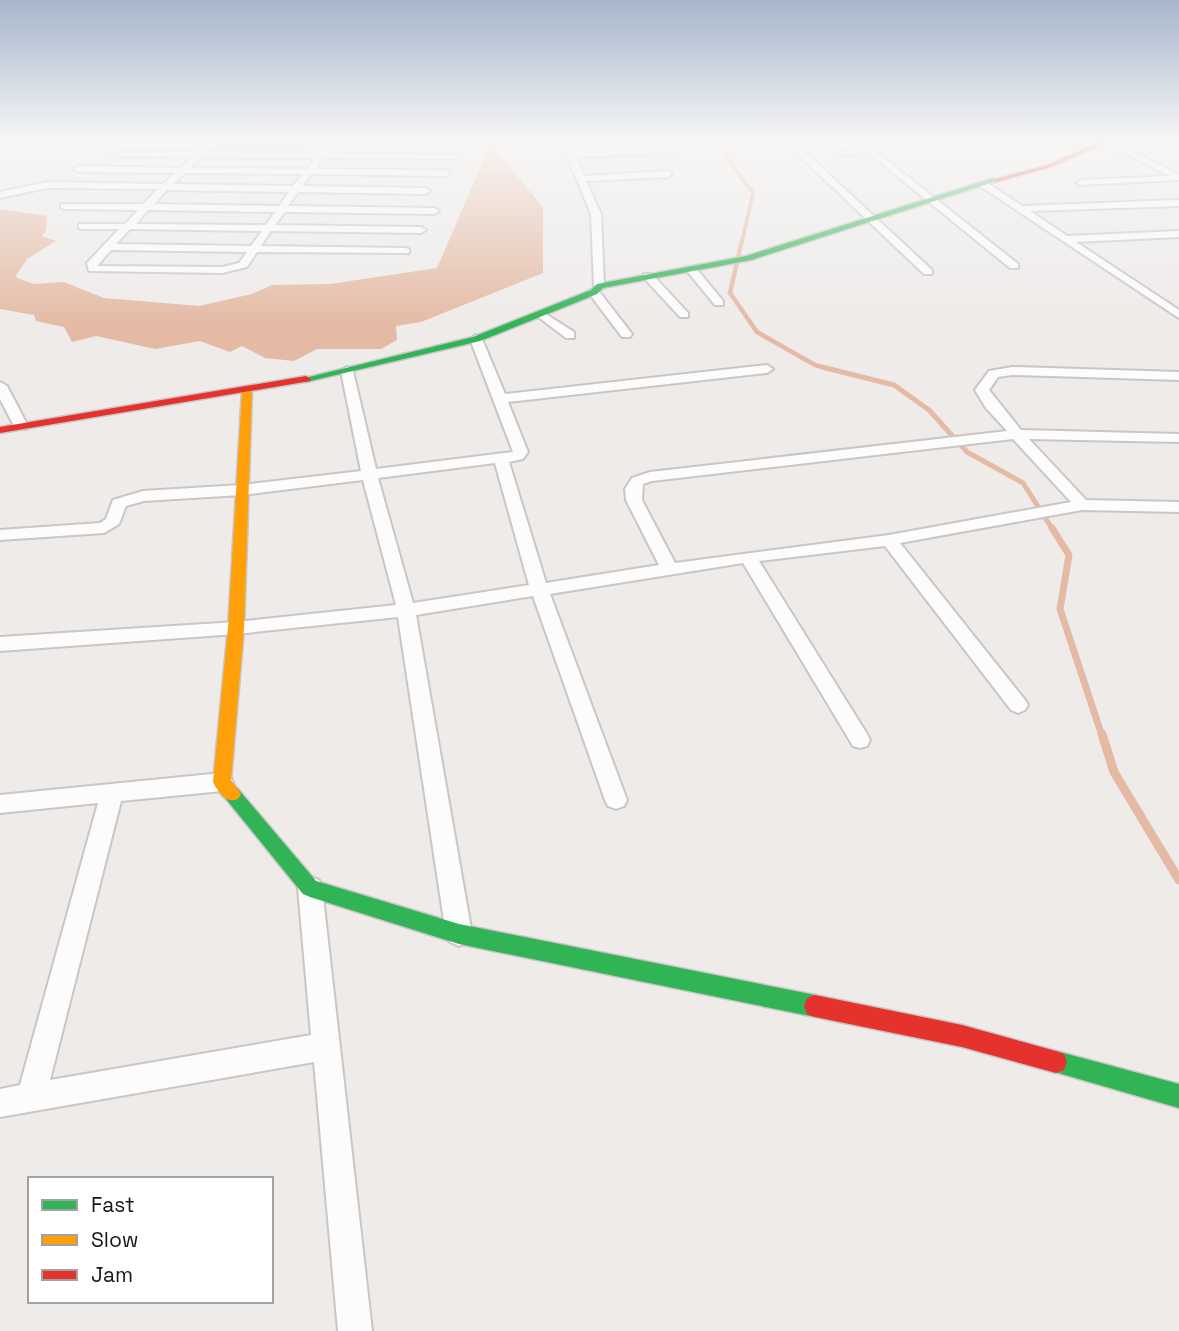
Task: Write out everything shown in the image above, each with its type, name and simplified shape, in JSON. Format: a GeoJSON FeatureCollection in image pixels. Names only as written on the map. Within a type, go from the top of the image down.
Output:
{"type":"FeatureCollection","features":[{"type":"Feature","properties":{"kind":"street"},"geometry":{"type":"LineString","coordinates":[[149,203],[91,265],[93,269],[232,270],[243,265],[286,203]]}},
{"type":"Feature","properties":{"kind":"street"},"geometry":{"type":"LineString","coordinates":[[591,203],[596,214],[597,289],[626,334]]}},
{"type":"Feature","properties":{"kind":"street"},"geometry":{"type":"LineString","coordinates":[[854,203],[928,272]]}},
{"type":"Feature","properties":{"kind":"street"},"geometry":{"type":"LineString","coordinates":[[0,430],[247,391],[347,371],[476,340],[597,289],[648,276],[748,258],[928,203]]}},
{"type":"Feature","properties":{"kind":"street"},"geometry":{"type":"LineString","coordinates":[[938,203],[1014,266]]}},
{"type":"Feature","properties":{"kind":"street"},"geometry":{"type":"LineString","coordinates":[[1012,203],[1179,315]]}},
{"type":"Feature","properties":{"kind":"street"},"geometry":{"type":"LineString","coordinates":[[1021,209],[1176,203]]}},
{"type":"Feature","properties":{"kind":"street"},"geometry":{"type":"LineString","coordinates":[[64,206],[434,211]]}},
{"type":"Feature","properties":{"kind":"street"},"geometry":{"type":"LineString","coordinates":[[82,226],[421,230]]}},
{"type":"Feature","properties":{"kind":"street"},"geometry":{"type":"LineString","coordinates":[[1065,239],[1179,234]]}},
{"type":"Feature","properties":{"kind":"street"},"geometry":{"type":"LineString","coordinates":[[108,247],[405,251]]}},
{"type":"Feature","properties":{"kind":"street"},"geometry":{"type":"LineString","coordinates":[[691,269],[719,303]]}},
{"type":"Feature","properties":{"kind":"street"},"geometry":{"type":"LineString","coordinates":[[648,276],[684,315]]}},
{"type":"Feature","properties":{"kind":"street"},"geometry":{"type":"LineString","coordinates":[[541,314],[570,335]]}},
{"type":"Feature","properties":{"kind":"street"},"geometry":{"type":"LineString","coordinates":[[0,535],[104,528],[113,521],[119,503],[129,498],[242,490],[519,456],[521,452],[476,340]]}},
{"type":"Feature","properties":{"kind":"street"},"geometry":{"type":"LineString","coordinates":[[500,399],[767,369]]}},
{"type":"Feature","properties":{"kind":"street"},"geometry":{"type":"LineString","coordinates":[[347,371],[370,476],[406,610],[459,934]]}},
{"type":"Feature","properties":{"kind":"street"},"geometry":{"type":"LineString","coordinates":[[1082,505],[991,405],[982,390],[994,374],[1012,371],[1179,376]]}},
{"type":"Feature","properties":{"kind":"street"},"geometry":{"type":"LineString","coordinates":[[0,386],[21,426]]}},
{"type":"Feature","properties":{"kind":"street"},"geometry":{"type":"LineString","coordinates":[[247,391],[236,628],[222,782],[310,888],[459,934],[962,1035],[1179,1096]]}},
{"type":"Feature","properties":{"kind":"street"},"geometry":{"type":"LineString","coordinates":[[670,569],[635,500],[633,489],[637,481],[650,477],[1017,434],[1179,438]]}},
{"type":"Feature","properties":{"kind":"street"},"geometry":{"type":"LineString","coordinates":[[501,460],[539,589],[616,800]]}},
{"type":"Feature","properties":{"kind":"street"},"geometry":{"type":"LineString","coordinates":[[0,644],[236,628],[406,610],[748,557],[889,540],[1082,505],[1179,507]]}},
{"type":"Feature","properties":{"kind":"street"},"geometry":{"type":"LineString","coordinates":[[889,540],[1018,705]]}},
{"type":"Feature","properties":{"kind":"street"},"geometry":{"type":"LineString","coordinates":[[748,557],[860,740]]}},
{"type":"Feature","properties":{"kind":"street"},"geometry":{"type":"LineString","coordinates":[[0,804],[222,782]]}},
{"type":"Feature","properties":{"kind":"street"},"geometry":{"type":"LineString","coordinates":[[31,1098],[112,793]]}},
{"type":"Feature","properties":{"kind":"street"},"geometry":{"type":"LineString","coordinates":[[310,888],[355,1331]]}},
{"type":"Feature","properties":{"kind":"street"},"geometry":{"type":"LineString","coordinates":[[0,1103],[326,1046]]}},
{"type":"Feature","properties":{"kind":"shaded area"},"geometry":{"type":"Polygon","coordinates":[[[465,203],[539,203],[543,208],[543,273],[421,322],[396,326],[397,340],[381,349],[317,349],[294,361],[265,358],[242,346],[230,352],[200,341],[155,349],[96,336],[72,342],[64,327],[36,321],[34,315],[0,309],[0,209],[47,216],[46,230],[42,236],[56,241],[27,259],[15,277],[34,284],[64,282],[104,298],[199,306],[252,294],[272,285],[330,284],[437,268],[465,203]]]}},
{"type":"Feature","properties":{"kind":"waterway"},"geometry":{"type":"LineString","coordinates":[[742,242],[751,203]]}},
{"type":"Feature","properties":{"kind":"waterway"},"geometry":{"type":"LineString","coordinates":[[742,240],[730,293],[757,332],[822,367]]}},
{"type":"Feature","properties":{"kind":"waterway"},"geometry":{"type":"LineString","coordinates":[[822,367],[894,385],[929,410],[967,452],[1023,483],[1053,530]]}},
{"type":"Feature","properties":{"kind":"waterway"},"geometry":{"type":"LineString","coordinates":[[822,367],[829,369]]}},
{"type":"Feature","properties":{"kind":"waterway"},"geometry":{"type":"LineString","coordinates":[[1052,528],[1069,555],[1060,609],[1102,736]]}},
{"type":"Feature","properties":{"kind":"waterway"},"geometry":{"type":"LineString","coordinates":[[1102,734],[1114,772],[1179,880]]}},
{"type":"Feature","properties":{"kind":"traffic: fast"},"geometry":{"type":"LineString","coordinates":[[306,379],[476,339],[594,292],[600,286],[748,258],[923,203]]}},
{"type":"Feature","properties":{"kind":"traffic: fast"},"geometry":{"type":"LineString","coordinates":[[232,794],[310,888],[459,934],[815,1006]]}},
{"type":"Feature","properties":{"kind":"traffic: fast"},"geometry":{"type":"LineString","coordinates":[[1056,1062],[1179,1096]]}},
{"type":"Feature","properties":{"kind":"traffic: slow"},"geometry":{"type":"LineString","coordinates":[[232,794],[222,782],[236,628],[247,391]]}},
{"type":"Feature","properties":{"kind":"traffic: jam"},"geometry":{"type":"LineString","coordinates":[[0,430],[306,379]]}},
{"type":"Feature","properties":{"kind":"traffic: jam"},"geometry":{"type":"LineString","coordinates":[[815,1006],[962,1036],[1056,1062]]}}]}
